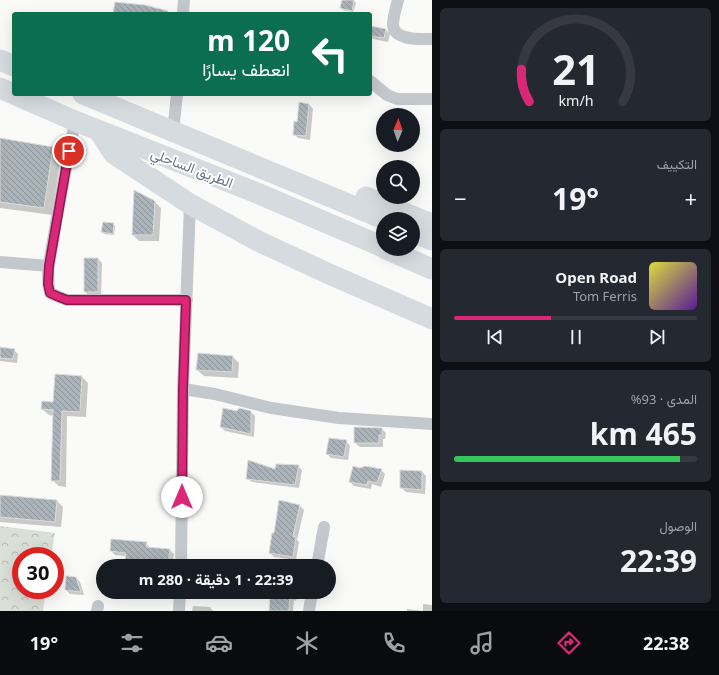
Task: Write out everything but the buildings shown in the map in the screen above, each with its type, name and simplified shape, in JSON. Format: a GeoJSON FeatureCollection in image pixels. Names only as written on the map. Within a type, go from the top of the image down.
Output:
{"type":"FeatureCollection","features":[{"type":"Feature","properties":{"kind":"highway"},"geometry":{"type":"LineString","coordinates":[[0,60],[12,65]]}},
{"type":"Feature","properties":{"kind":"highway","name":"الطريق الساحلي"},"geometry":{"type":"LineString","coordinates":[[0,88],[12,93]]}},
{"type":"Feature","properties":{"kind":"highway","name":"الطريق الساحلي"},"geometry":{"type":"LineString","coordinates":[[18,96],[99,131],[257,193],[376,245]]}},
{"type":"Feature","properties":{"kind":"highway","name":"الطريق الساحلي"},"geometry":{"type":"LineString","coordinates":[[88,96],[376,215]]}},
{"type":"Feature","properties":{"kind":"highway"},"geometry":{"type":"LineString","coordinates":[[99,131],[114,154],[190,204],[258,240],[334,276],[432,319]]}},
{"type":"Feature","properties":{"kind":"highway"},"geometry":{"type":"LineString","coordinates":[[246,161],[308,174],[432,224]]}},
{"type":"Feature","properties":{"kind":"highway"},"geometry":{"type":"LineString","coordinates":[[420,235],[432,240]]}},
{"type":"Feature","properties":{"kind":"highway"},"geometry":{"type":"LineString","coordinates":[[402,256],[432,269]]}},
{"type":"Feature","properties":{"kind":"street"},"geometry":{"type":"LineString","coordinates":[[183,12],[184,0]]}},
{"type":"Feature","properties":{"kind":"street"},"geometry":{"type":"LineString","coordinates":[[398,0],[393,26],[395,31],[404,38],[432,39]]}},
{"type":"Feature","properties":{"kind":"street"},"geometry":{"type":"LineString","coordinates":[[372,83],[387,95],[397,99],[432,99]]}},
{"type":"Feature","properties":{"kind":"street"},"geometry":{"type":"LineString","coordinates":[[174,132],[177,96]]}},
{"type":"Feature","properties":{"kind":"street"},"geometry":{"type":"LineString","coordinates":[[75,121],[49,266],[48,284],[50,293],[67,300],[186,300]]}},
{"type":"Feature","properties":{"kind":"street"},"geometry":{"type":"LineString","coordinates":[[181,559],[183,389],[190,204]]}},
{"type":"Feature","properties":{"kind":"street"},"geometry":{"type":"LineString","coordinates":[[0,262],[49,266]]}},
{"type":"Feature","properties":{"kind":"street"},"geometry":{"type":"LineString","coordinates":[[183,389],[215,394],[271,408],[338,418],[432,424]]}},
{"type":"Feature","properties":{"kind":"street"},"geometry":{"type":"LineString","coordinates":[[318,559],[324,527]]}},
{"type":"Feature","properties":{"kind":"street"},"geometry":{"type":"LineString","coordinates":[[179,611],[180,599]]}},
{"type":"Feature","properties":{"kind":"street"},"geometry":{"type":"LineString","coordinates":[[309,611],[311,599]]}},
{"type":"Feature","properties":{"kind":"green space"},"geometry":{"type":"Polygon","coordinates":[[[0,526],[55,533],[53,547],[12,547],[12,599],[45,599],[43,611],[0,611],[0,526]]]}},
{"type":"Feature","properties":{"kind":"route"},"geometry":{"type":"LineString","coordinates":[[69,151],[49,266],[48,284],[50,293],[67,300],[186,300],[182,497]]}}]}
